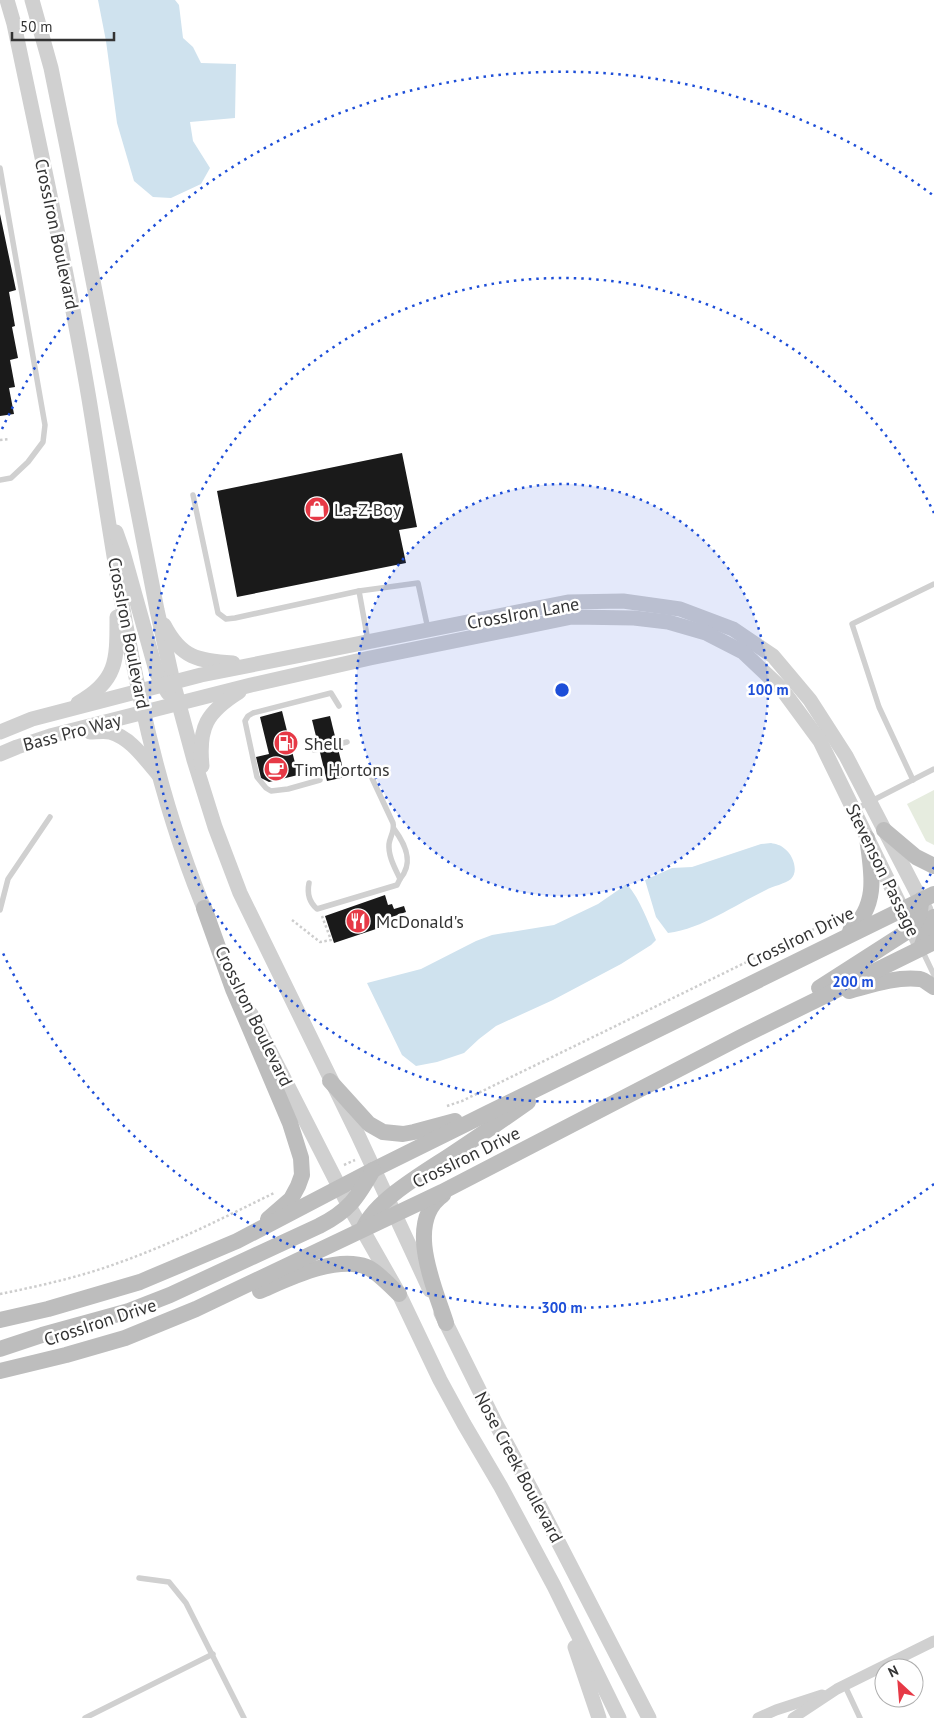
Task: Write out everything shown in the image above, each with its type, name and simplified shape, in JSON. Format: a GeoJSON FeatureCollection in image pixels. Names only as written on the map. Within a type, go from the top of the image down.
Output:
{"type":"FeatureCollection","features":[{"type":"Feature","properties":{"kind":"main road"},"geometry":{"type":"LineString","coordinates":[[884,830],[916,857],[934,866]]}},
{"type":"Feature","properties":{"kind":"main road"},"geometry":{"type":"LineString","coordinates":[[844,937],[857,925],[870,899],[872,877],[867,838]]}},
{"type":"Feature","properties":{"kind":"main road"},"geometry":{"type":"LineString","coordinates":[[759,1028],[911,929],[918,920],[928,897]]}},
{"type":"Feature","properties":{"kind":"main road","name":"CrossIron Drive"},"geometry":{"type":"LineString","coordinates":[[0,1320],[48,1309],[140,1282],[237,1241],[373,1170],[928,897]]}},
{"type":"Feature","properties":{"kind":"main road"},"geometry":{"type":"LineString","coordinates":[[204,908],[234,989],[297,1141],[301,1158],[300,1182],[291,1199],[273,1215],[237,1241]]}},
{"type":"Feature","properties":{"kind":"main road"},"geometry":{"type":"LineString","coordinates":[[927,945],[933,921]]}},
{"type":"Feature","properties":{"kind":"main road","name":"CrossIron Drive"},"geometry":{"type":"LineString","coordinates":[[391,1207],[458,1184],[759,1028],[927,945]]}},
{"type":"Feature","properties":{"kind":"main road"},"geometry":{"type":"LineString","coordinates":[[815,1000],[889,981],[922,979],[934,987]]}},
{"type":"Feature","properties":{"kind":"main road"},"geometry":{"type":"LineString","coordinates":[[362,1230],[368,1218],[391,1207],[536,1097],[595,1060]]}},
{"type":"Feature","properties":{"kind":"main road"},"geometry":{"type":"LineString","coordinates":[[330,1081],[369,1124],[383,1132],[403,1134],[466,1117],[520,1097]]}},
{"type":"Feature","properties":{"kind":"main road"},"geometry":{"type":"LineString","coordinates":[[0,1349],[42,1335],[129,1311],[170,1296],[319,1226],[337,1217],[349,1206],[359,1194],[373,1170]]}},
{"type":"Feature","properties":{"kind":"main road"},"geometry":{"type":"LineString","coordinates":[[446,1323],[425,1255],[424,1225],[431,1206],[458,1184]]}},
{"type":"Feature","properties":{"kind":"main road","name":"CrossIron Drive"},"geometry":{"type":"LineString","coordinates":[[1,1371],[126,1338],[196,1309],[362,1230]]}},
{"type":"Feature","properties":{"kind":"main road"},"geometry":{"type":"LineString","coordinates":[[1,1371],[24,1373],[126,1347],[301,1274],[334,1264],[366,1267],[384,1279],[399,1294]]}},
{"type":"Feature","properties":{"kind":"street","name":"CrossIron Boulevard"},"geometry":{"type":"LineString","coordinates":[[7,0],[14,24],[80,343],[132,662],[161,778],[182,850],[204,908],[246,1005],[362,1230]]}},
{"type":"Feature","properties":{"kind":"street","name":"CrossIron Boulevard"},"geometry":{"type":"LineString","coordinates":[[32,0],[49,60],[68,147],[157,610],[168,684]]}},
{"type":"Feature","properties":{"kind":"street"},"geometry":{"type":"LineString","coordinates":[[108,510],[123,552],[154,667],[168,684],[178,703]]}},
{"type":"Feature","properties":{"kind":"street"},"geometry":{"type":"LineString","coordinates":[[61,712],[95,692],[103,685],[112,668],[116,646],[116,572]]}},
{"type":"Feature","properties":{"kind":"street","name":"CrossIron Lane"},"geometry":{"type":"LineString","coordinates":[[168,684],[201,675],[568,602],[623,601],[680,609],[733,629],[773,656],[810,700],[846,756]]}},
{"type":"Feature","properties":{"kind":"street"},"geometry":{"type":"LineString","coordinates":[[157,610],[176,646],[185,653],[200,659],[252,665]]}},
{"type":"Feature","properties":{"kind":"street","name":"CrossIron Lane"},"geometry":{"type":"LineString","coordinates":[[178,703],[370,658],[572,618],[634,618],[668,622],[706,633],[743,652],[780,688],[820,741],[832,764]]}},
{"type":"Feature","properties":{"kind":"street","name":"Bass Pro Way"},"geometry":{"type":"LineString","coordinates":[[0,732],[32,719],[168,684]]}},
{"type":"Feature","properties":{"kind":"street"},"geometry":{"type":"LineString","coordinates":[[204,792],[201,736],[206,722],[226,700],[251,685]]}},
{"type":"Feature","properties":{"kind":"street","name":"CrossIron Boulevard"},"geometry":{"type":"LineString","coordinates":[[178,703],[204,792],[240,893],[391,1207]]}},
{"type":"Feature","properties":{"kind":"street","name":"Bass Pro Way"},"geometry":{"type":"LineString","coordinates":[[0,754],[18,746],[68,731],[178,703]]}},
{"type":"Feature","properties":{"kind":"street"},"geometry":{"type":"LineString","coordinates":[[68,731],[109,732],[124,738],[136,748],[161,778]]}},
{"type":"Feature","properties":{"kind":"street","name":"Stevenson Passage"},"geometry":{"type":"LineString","coordinates":[[846,756],[884,830],[928,897],[933,921]]}},
{"type":"Feature","properties":{"kind":"street","name":"Stevenson Passage"},"geometry":{"type":"LineString","coordinates":[[832,764],[911,929],[927,945]]}},
{"type":"Feature","properties":{"kind":"street","name":"Nose Creek Boulevard"},"geometry":{"type":"LineString","coordinates":[[391,1207],[496,1424],[649,1717]]}},
{"type":"Feature","properties":{"kind":"street","name":"Nose Creek Boulevard"},"geometry":{"type":"LineString","coordinates":[[362,1230],[399,1294],[452,1402],[501,1486],[554,1586],[619,1718]]}},
{"type":"Feature","properties":{"kind":"street"},"geometry":{"type":"LineString","coordinates":[[554,1586],[598,1718]]}},
{"type":"Feature","properties":{"kind":"street"},"geometry":{"type":"LineString","coordinates":[[793,1718],[841,1688],[934,1641]]}},
{"type":"Feature","properties":{"kind":"street"},"geometry":{"type":"LineString","coordinates":[[758,1718],[841,1688]]}},
{"type":"Feature","properties":{"kind":"lane"},"geometry":{"type":"LineString","coordinates":[[0,168],[45,425],[43,442],[28,462],[11,478],[0,480]]}},
{"type":"Feature","properties":{"kind":"lane"},"geometry":{"type":"LineString","coordinates":[[193,495],[218,613],[226,619],[359,591],[418,583],[431,646]]}},
{"type":"Feature","properties":{"kind":"lane"},"geometry":{"type":"LineString","coordinates":[[913,780],[878,707],[852,624],[934,584]]}},
{"type":"Feature","properties":{"kind":"lane"},"geometry":{"type":"LineString","coordinates":[[359,591],[370,658]]}},
{"type":"Feature","properties":{"kind":"lane"},"geometry":{"type":"LineString","coordinates":[[320,780],[280,790],[271,791],[266,788],[258,777],[245,721],[253,713],[331,693],[339,706]]}},
{"type":"Feature","properties":{"kind":"lane"},"geometry":{"type":"LineString","coordinates":[[314,750],[347,742]]}},
{"type":"Feature","properties":{"kind":"lane"},"geometry":{"type":"LineString","coordinates":[[854,810],[934,769]]}},
{"type":"Feature","properties":{"kind":"lane"},"geometry":{"type":"LineString","coordinates":[[309,883],[308,894],[310,900],[317,909],[320,909],[397,885],[408,867],[407,855],[400,837],[394,829],[371,776]]}},
{"type":"Feature","properties":{"kind":"lane"},"geometry":{"type":"LineString","coordinates":[[0,910],[8,879],[50,817]]}},
{"type":"Feature","properties":{"kind":"lane"},"geometry":{"type":"LineString","coordinates":[[394,829],[389,846],[390,856],[400,879]]}},
{"type":"Feature","properties":{"kind":"lane","name":"Stevenson Passage"},"geometry":{"type":"LineString","coordinates":[[927,945],[934,975]]}},
{"type":"Feature","properties":{"kind":"lane"},"geometry":{"type":"LineString","coordinates":[[139,1578],[169,1582],[186,1603],[244,1718]]}},
{"type":"Feature","properties":{"kind":"lane"},"geometry":{"type":"LineString","coordinates":[[85,1718],[213,1654]]}},
{"type":"Feature","properties":{"kind":"lane"},"geometry":{"type":"LineString","coordinates":[[841,1688],[860,1718]]}},
{"type":"Feature","properties":{"kind":"path"},"geometry":{"type":"LineString","coordinates":[[0,440],[10,439]]}},
{"type":"Feature","properties":{"kind":"path"},"geometry":{"type":"LineString","coordinates":[[292,920],[320,942],[331,940],[320,909]]}},
{"type":"Feature","properties":{"kind":"path"},"geometry":{"type":"LineString","coordinates":[[439,1109],[462,1101],[847,912]]}},
{"type":"Feature","properties":{"kind":"path"},"geometry":{"type":"LineString","coordinates":[[331,1171],[366,1154]]}},
{"type":"Feature","properties":{"kind":"path"},"geometry":{"type":"LineString","coordinates":[[0,1294],[58,1280],[123,1261],[184,1236],[300,1182]]}},
{"type":"Feature","properties":{"kind":"shaded area"},"geometry":{"type":"Polygon","coordinates":[[[934,790],[934,845],[926,841],[907,804],[934,790]]]}},
{"type":"Feature","properties":{"kind":"water"},"geometry":{"type":"Polygon","coordinates":[[[98,0],[175,0],[179,5],[183,38],[193,47],[201,63],[236,64],[235,118],[190,122],[193,141],[210,168],[201,184],[171,198],[153,197],[134,181],[117,123],[106,41],[98,0]]]}},
{"type":"Feature","properties":{"kind":"water"},"geometry":{"type":"Polygon","coordinates":[[[771,843],[782,847],[790,855],[795,868],[791,879],[706,921],[668,933],[656,917],[645,880],[672,868],[692,867],[761,844],[771,843]]]}},
{"type":"Feature","properties":{"kind":"water"},"geometry":{"type":"Polygon","coordinates":[[[627,884],[640,904],[656,940],[651,945],[621,964],[553,1000],[496,1026],[464,1053],[437,1062],[416,1066],[402,1055],[367,983],[421,969],[492,935],[554,925],[598,904],[627,884]]]}},
{"type":"Feature","properties":{"kind":"building"},"geometry":{"type":"Polygon","coordinates":[[[0,214],[16,290],[9,292],[15,326],[12,327],[18,358],[10,360],[15,387],[9,388],[14,414],[0,416],[0,214]]]}},
{"type":"Feature","properties":{"kind":"building","name":"La-Z-Boy"},"geometry":{"type":"Polygon","coordinates":[[[402,453],[417,527],[399,530],[406,563],[237,597],[217,491],[402,453]]]}},
{"type":"Feature","properties":{"kind":"building"},"geometry":{"type":"Polygon","coordinates":[[[282,711],[298,775],[269,782],[261,778],[256,757],[269,754],[260,717],[282,711]]]}},
{"type":"Feature","properties":{"kind":"building"},"geometry":{"type":"Polygon","coordinates":[[[330,716],[345,777],[327,781],[312,720],[330,716]]]}},
{"type":"Feature","properties":{"kind":"building","name":"McDonald's"},"geometry":{"type":"Polygon","coordinates":[[[385,895],[388,905],[392,904],[394,909],[404,906],[406,912],[389,918],[391,924],[334,943],[325,916],[385,895]]]}},
{"type":"Feature","properties":{"kind":"place","name":"La-Z-Boy"},"geometry":{"type":"Point","coordinates":[317,509]}},
{"type":"Feature","properties":{"kind":"place","name":"Shell"},"geometry":{"type":"Point","coordinates":[286,743]}},
{"type":"Feature","properties":{"kind":"place","name":"Tim Hortons"},"geometry":{"type":"Point","coordinates":[276,769]}},
{"type":"Feature","properties":{"kind":"place","name":"McDonald's"},"geometry":{"type":"Point","coordinates":[358,921]}}]}
